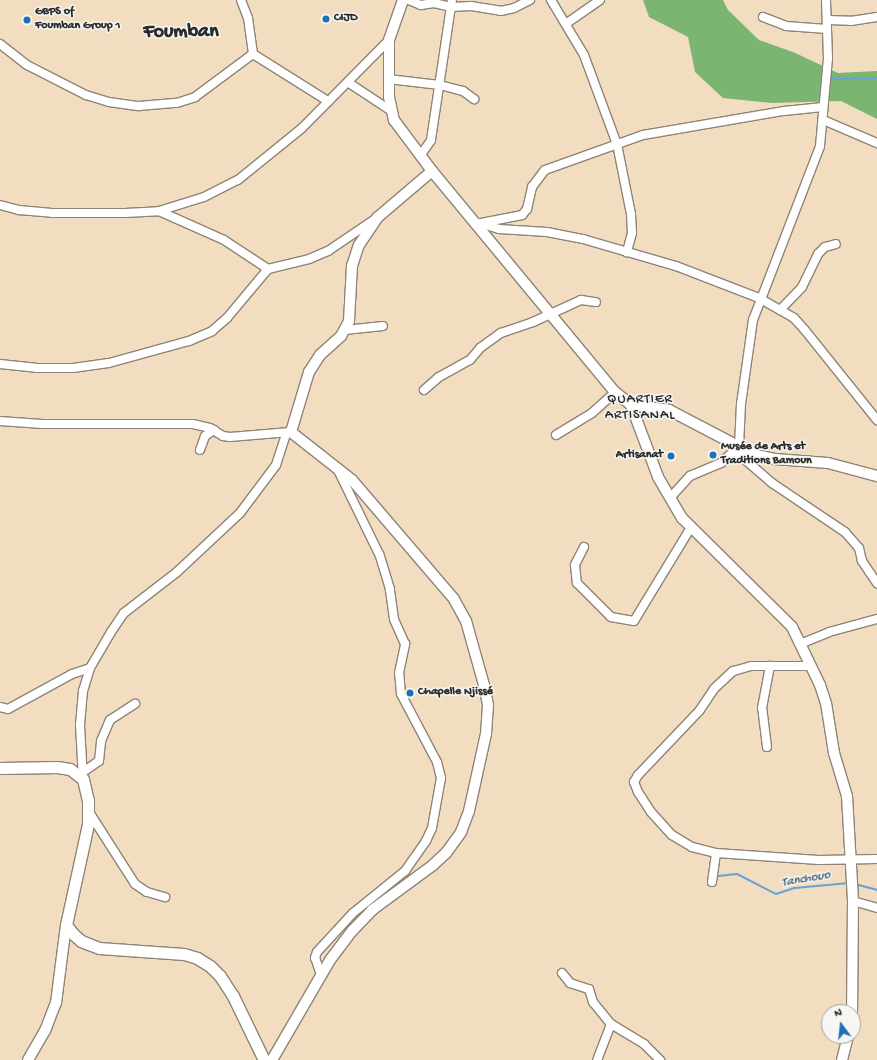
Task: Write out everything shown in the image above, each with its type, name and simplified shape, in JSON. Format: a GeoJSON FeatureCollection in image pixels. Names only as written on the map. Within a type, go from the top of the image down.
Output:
{"type":"FeatureCollection","features":[{"type":"Feature","properties":{"kind":"main road"},"geometry":{"type":"LineString","coordinates":[[0,768],[57,767],[83,775],[89,812],[88,824],[66,925],[80,941],[89,946],[184,954],[197,958],[210,966],[220,976],[233,996],[264,1060]]}},
{"type":"Feature","properties":{"kind":"street"},"geometry":{"type":"LineString","coordinates":[[241,0],[248,18],[253,54]]}},
{"type":"Feature","properties":{"kind":"street"},"geometry":{"type":"LineString","coordinates":[[403,0],[389,40],[388,79],[390,110],[394,120],[432,172],[478,222],[615,392],[631,405],[644,442],[670,498],[690,529],[783,616],[800,644],[810,666],[826,703],[832,744],[845,785],[853,901],[852,1004]]}},
{"type":"Feature","properties":{"kind":"street"},"geometry":{"type":"LineString","coordinates":[[409,0],[415,4],[452,4],[506,11],[530,0]]}},
{"type":"Feature","properties":{"kind":"street"},"geometry":{"type":"LineString","coordinates":[[551,0],[567,23],[584,55],[617,144],[631,214],[632,233],[627,252]]}},
{"type":"Feature","properties":{"kind":"street"},"geometry":{"type":"LineString","coordinates":[[567,23],[600,0]]}},
{"type":"Feature","properties":{"kind":"street"},"geometry":{"type":"LineString","coordinates":[[670,498],[690,476],[721,463],[737,449],[741,404],[753,320],[759,298],[817,153],[823,120],[828,58],[826,0]]}},
{"type":"Feature","properties":{"kind":"street"},"geometry":{"type":"LineString","coordinates":[[420,156],[431,140],[452,4]]}},
{"type":"Feature","properties":{"kind":"street"},"geometry":{"type":"LineString","coordinates":[[764,16],[786,26],[827,29]]}},
{"type":"Feature","properties":{"kind":"street"},"geometry":{"type":"LineString","coordinates":[[827,20],[851,21],[877,17]]}},
{"type":"Feature","properties":{"kind":"street"},"geometry":{"type":"LineString","coordinates":[[0,205],[19,210],[52,213],[106,214],[159,211],[204,197],[238,180],[302,128],[328,101],[349,83],[389,40]]}},
{"type":"Feature","properties":{"kind":"street"},"geometry":{"type":"LineString","coordinates":[[0,44],[27,65],[86,95],[109,102],[139,106],[177,103],[195,97],[253,54]]}},
{"type":"Feature","properties":{"kind":"street"},"geometry":{"type":"LineString","coordinates":[[253,54],[328,101]]}},
{"type":"Feature","properties":{"kind":"street"},"geometry":{"type":"LineString","coordinates":[[388,79],[440,85],[463,91],[474,99]]}},
{"type":"Feature","properties":{"kind":"street"},"geometry":{"type":"LineString","coordinates":[[349,83],[390,110]]}},
{"type":"Feature","properties":{"kind":"street"},"geometry":{"type":"LineString","coordinates":[[478,222],[522,215],[527,209],[536,179],[545,170],[643,135],[687,126],[823,107]]}},
{"type":"Feature","properties":{"kind":"street"},"geometry":{"type":"LineString","coordinates":[[823,120],[877,143]]}},
{"type":"Feature","properties":{"kind":"street"},"geometry":{"type":"LineString","coordinates":[[0,364],[36,368],[73,368],[109,363],[189,341],[212,330],[226,318],[268,269],[309,260],[328,251],[378,217],[432,172]]}},
{"type":"Feature","properties":{"kind":"street"},"geometry":{"type":"LineString","coordinates":[[159,211],[224,240],[268,269]]}},
{"type":"Feature","properties":{"kind":"street"},"geometry":{"type":"LineString","coordinates":[[83,775],[80,725],[83,691],[90,668],[124,613],[177,572],[240,513],[276,465],[309,372],[320,356],[345,330],[350,316],[354,255],[378,217]]}},
{"type":"Feature","properties":{"kind":"street"},"geometry":{"type":"LineString","coordinates":[[478,222],[498,229],[547,232],[627,252],[696,273],[759,298],[794,318],[818,344],[877,420]]}},
{"type":"Feature","properties":{"kind":"street"},"geometry":{"type":"LineString","coordinates":[[780,310],[802,287],[818,254],[825,247],[836,244]]}},
{"type":"Feature","properties":{"kind":"street"},"geometry":{"type":"LineString","coordinates":[[424,390],[439,377],[470,360],[480,348],[501,333],[581,300],[596,302]]}},
{"type":"Feature","properties":{"kind":"street"},"geometry":{"type":"LineString","coordinates":[[345,330],[383,326]]}},
{"type":"Feature","properties":{"kind":"street"},"geometry":{"type":"LineString","coordinates":[[556,435],[592,413],[615,392]]}},
{"type":"Feature","properties":{"kind":"street"},"geometry":{"type":"LineString","coordinates":[[631,405],[669,410],[737,449],[772,483],[845,532],[859,548],[862,561],[877,583]]}},
{"type":"Feature","properties":{"kind":"street"},"geometry":{"type":"LineString","coordinates":[[0,422],[193,424],[214,430],[223,436],[230,437],[288,433],[336,466],[352,480],[395,528],[458,605],[466,621],[482,678],[488,716],[480,764],[469,811],[461,832],[446,853],[433,865],[372,910],[353,930],[321,975],[272,1060]]}},
{"type":"Feature","properties":{"kind":"street"},"geometry":{"type":"LineString","coordinates":[[200,450],[205,436],[214,430]]}},
{"type":"Feature","properties":{"kind":"street"},"geometry":{"type":"LineString","coordinates":[[737,449],[763,456],[828,463],[877,476]]}},
{"type":"Feature","properties":{"kind":"street"},"geometry":{"type":"LineString","coordinates":[[321,975],[315,958],[318,952],[353,913],[405,871],[426,841],[432,828],[441,778],[437,762],[401,694],[399,673],[405,644],[394,619],[390,590],[379,554],[336,466]]}},
{"type":"Feature","properties":{"kind":"street"},"geometry":{"type":"LineString","coordinates":[[584,547],[575,565],[577,583],[611,617],[634,621],[690,529]]}},
{"type":"Feature","properties":{"kind":"street"},"geometry":{"type":"LineString","coordinates":[[800,644],[830,632],[877,619]]}},
{"type":"Feature","properties":{"kind":"street"},"geometry":{"type":"LineString","coordinates":[[767,747],[762,708],[770,666]]}},
{"type":"Feature","properties":{"kind":"street"},"geometry":{"type":"LineString","coordinates":[[810,666],[740,668],[724,678],[700,710],[647,764],[634,782],[638,792],[651,812],[672,835],[692,846],[716,853],[754,858],[850,860],[877,859]]}},
{"type":"Feature","properties":{"kind":"street"},"geometry":{"type":"LineString","coordinates":[[0,708],[8,709],[72,674],[90,668]]}},
{"type":"Feature","properties":{"kind":"street"},"geometry":{"type":"LineString","coordinates":[[83,775],[99,761],[100,740],[110,720],[135,704]]}},
{"type":"Feature","properties":{"kind":"street"},"geometry":{"type":"LineString","coordinates":[[89,812],[135,884],[147,892],[165,897]]}},
{"type":"Feature","properties":{"kind":"street"},"geometry":{"type":"LineString","coordinates":[[712,882],[716,853]]}},
{"type":"Feature","properties":{"kind":"street"},"geometry":{"type":"LineString","coordinates":[[853,901],[877,908]]}},
{"type":"Feature","properties":{"kind":"street"},"geometry":{"type":"LineString","coordinates":[[28,1060],[46,1031],[56,1003],[66,925]]}},
{"type":"Feature","properties":{"kind":"street"},"geometry":{"type":"LineString","coordinates":[[562,973],[570,982],[589,989],[592,1002],[611,1024],[644,1044],[660,1060]]}},
{"type":"Feature","properties":{"kind":"street"},"geometry":{"type":"LineString","coordinates":[[597,1060],[611,1024]]}},
{"type":"Feature","properties":{"kind":"street"},"geometry":{"type":"LineString","coordinates":[[842,1060],[846,1044]]}},
{"type":"Feature","properties":{"kind":"green space"},"geometry":{"type":"Polygon","coordinates":[[[643,0],[723,0],[728,10],[759,40],[793,52],[838,73],[877,71],[877,119],[841,101],[772,103],[723,98],[695,72],[688,37],[649,17],[643,0]]]}},
{"type":"Feature","properties":{"kind":"waterway"},"geometry":{"type":"LineString","coordinates":[[830,79],[877,78]]}},
{"type":"Feature","properties":{"kind":"waterway","name":"Tanchouo"},"geometry":{"type":"LineString","coordinates":[[718,876],[737,874],[776,894],[795,888],[849,883]]}},
{"type":"Feature","properties":{"kind":"waterway","name":"Tanchouo"},"geometry":{"type":"LineString","coordinates":[[855,884],[877,890]]}},
{"type":"Feature","properties":{"kind":"place","name":"CIJD"},"geometry":{"type":"Point","coordinates":[326,19]}},
{"type":"Feature","properties":{"kind":"place","name":"GBPS of Foumban Group 1"},"geometry":{"type":"Point","coordinates":[27,20]}},
{"type":"Feature","properties":{"kind":"place","name":"Musée de Arts et Traditions Bamoun"},"geometry":{"type":"Point","coordinates":[713,455]}},
{"type":"Feature","properties":{"kind":"place","name":"Artisanat"},"geometry":{"type":"Point","coordinates":[671,456]}},
{"type":"Feature","properties":{"kind":"place","name":"Chapelle Njissé"},"geometry":{"type":"Point","coordinates":[410,693]}},
{"type":"Feature","properties":{"kind":"district","name":"Foumban"},"geometry":{"type":"Point","coordinates":[181,32]}},
{"type":"Feature","properties":{"kind":"district","name":"QUARTIER ARTISANAL"},"geometry":{"type":"Point","coordinates":[640,408]}}]}
